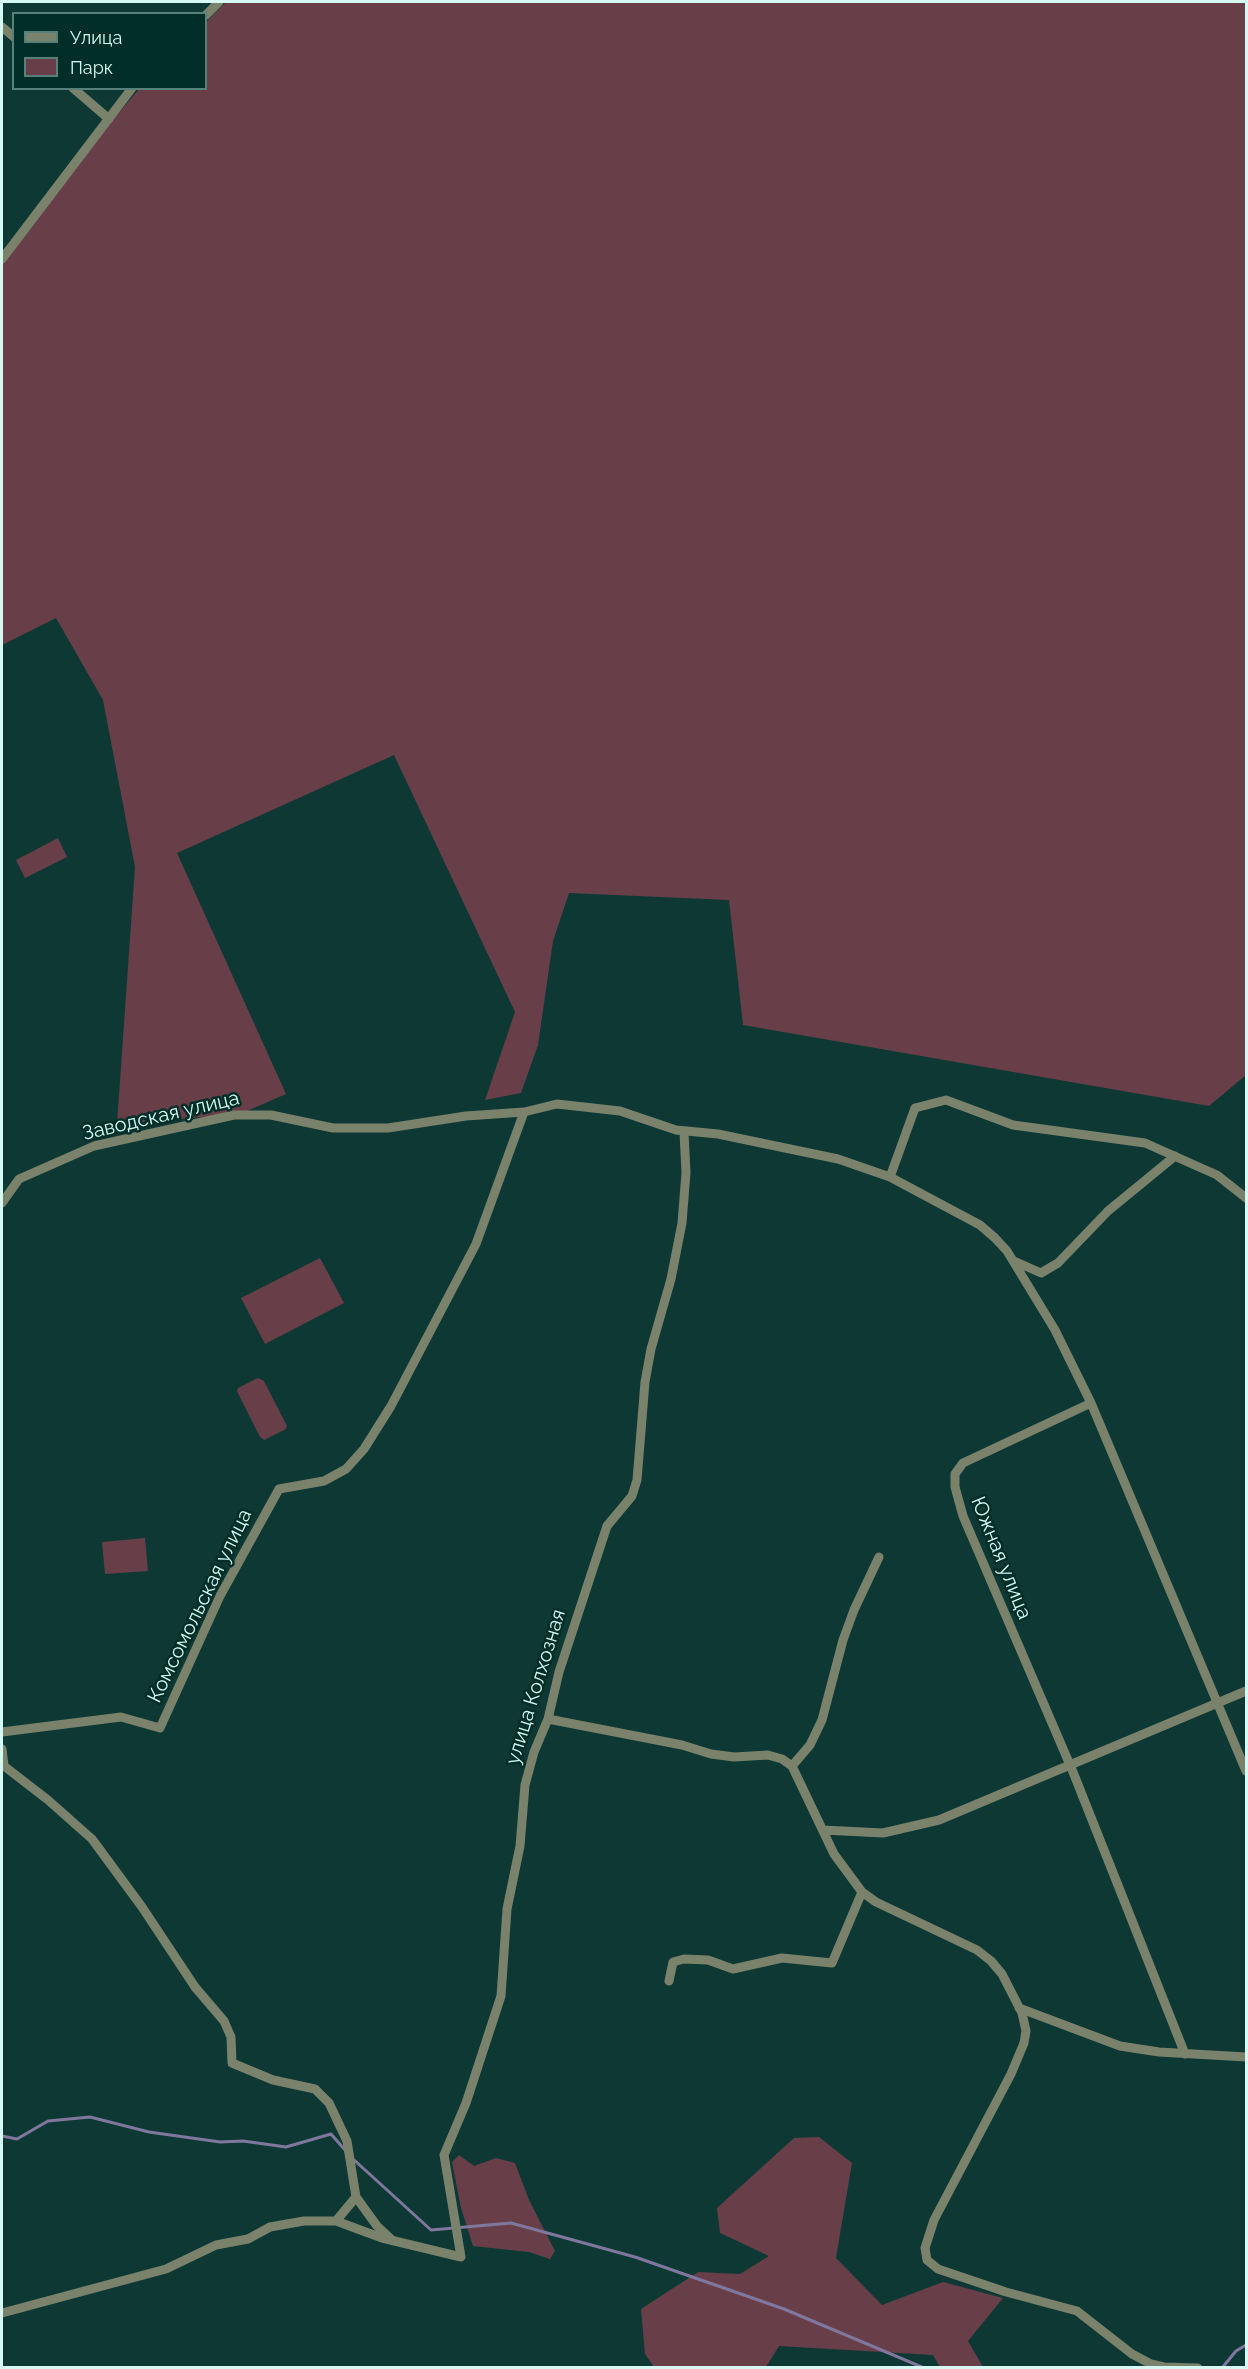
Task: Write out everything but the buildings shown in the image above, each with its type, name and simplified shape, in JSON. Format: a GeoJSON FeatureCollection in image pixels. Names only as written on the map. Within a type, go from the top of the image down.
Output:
{"type":"FeatureCollection","features":[{"type":"Feature","properties":{"kind":"street"},"geometry":{"type":"LineString","coordinates":[[75,90],[109,119]]}},
{"type":"Feature","properties":{"kind":"street"},"geometry":{"type":"LineString","coordinates":[[2,259],[131,90]]}},
{"type":"Feature","properties":{"kind":"street"},"geometry":{"type":"LineString","coordinates":[[890,1177],[915,1108],[946,1100],[1013,1125],[1145,1143],[1217,1175],[1246,1198]]}},
{"type":"Feature","properties":{"kind":"street","name":"Заводская улица"},"geometry":{"type":"LineString","coordinates":[[2,1203],[19,1179],[94,1146],[234,1115],[271,1114],[333,1128],[388,1128],[466,1116],[524,1112],[557,1104],[603,1108],[632,1114],[684,1132],[718,1134],[838,1159],[890,1177],[980,1225],[1009,1255]]}},
{"type":"Feature","properties":{"kind":"street","name":"Комсомольская улица"},"geometry":{"type":"LineString","coordinates":[[2,1732],[126,1717],[160,1728],[220,1596],[279,1489],[324,1481],[346,1469],[364,1449],[391,1406],[418,1359],[476,1244],[524,1112]]}},
{"type":"Feature","properties":{"kind":"street","name":"улица Колхозная"},"geometry":{"type":"LineString","coordinates":[[393,2240],[461,2258],[444,2155],[466,2103],[501,1996],[507,1909],[520,1846],[525,1785],[534,1752],[548,1719],[559,1672],[607,1526],[632,1496],[637,1480],[642,1405],[647,1371],[671,1279],[682,1223],[686,1173],[684,1132]]}},
{"type":"Feature","properties":{"kind":"street"},"geometry":{"type":"LineString","coordinates":[[1009,1255],[1041,1273],[1058,1263],[1108,1211],[1175,1156]]}},
{"type":"Feature","properties":{"kind":"street"},"geometry":{"type":"LineString","coordinates":[[1009,1255],[1070,1356],[1246,1771]]}},
{"type":"Feature","properties":{"kind":"street","name":"Южная улица"},"geometry":{"type":"LineString","coordinates":[[1091,1403],[963,1462],[956,1471],[954,1483],[963,1516],[1068,1763],[1185,2054]]}},
{"type":"Feature","properties":{"kind":"street"},"geometry":{"type":"LineString","coordinates":[[792,1766],[805,1752],[822,1720],[843,1640],[854,1610],[879,1557]]}},
{"type":"Feature","properties":{"kind":"street"},"geometry":{"type":"LineString","coordinates":[[823,1830],[883,1833],[920,1826],[1246,1690]]}},
{"type":"Feature","properties":{"kind":"street"},"geometry":{"type":"LineString","coordinates":[[548,1719],[682,1745],[711,1754],[734,1757],[774,1755],[792,1766],[841,1867],[862,1892],[876,1902],[984,1955],[1002,1974],[1019,2008],[1026,2031],[1021,2054],[934,2220],[924,2253],[929,2263],[938,2269],[1006,2292],[1077,2311],[1132,2354],[1147,2362],[1164,2367],[1193,2367]]}},
{"type":"Feature","properties":{"kind":"street"},"geometry":{"type":"LineString","coordinates":[[2,1749],[4,1766],[48,1800],[92,1839],[142,1907],[195,1987],[220,2013],[231,2037],[232,2063],[273,2080],[315,2089],[329,2103],[347,2141],[356,2196],[377,2226],[393,2240]]}},
{"type":"Feature","properties":{"kind":"street"},"geometry":{"type":"LineString","coordinates":[[669,1981],[673,1962],[684,1959],[708,1960],[733,1968],[782,1958],[832,1963],[862,1892]]}},
{"type":"Feature","properties":{"kind":"street"},"geometry":{"type":"LineString","coordinates":[[1019,2008],[1110,2043],[1134,2049],[1246,2057]]}},
{"type":"Feature","properties":{"kind":"street"},"geometry":{"type":"LineString","coordinates":[[336,2221],[356,2196]]}},
{"type":"Feature","properties":{"kind":"street"},"geometry":{"type":"LineString","coordinates":[[2,2313],[166,2269],[216,2245],[248,2239],[270,2227],[316,2220],[336,2221],[393,2240]]}},
{"type":"Feature","properties":{"kind":"green space"},"geometry":{"type":"Polygon","coordinates":[[[226,2],[1246,2],[1246,1075],[1209,1106],[743,1025],[729,900],[569,893],[553,941],[538,1045],[521,1093],[485,1100],[515,1012],[394,755],[177,853],[286,1094],[240,1114],[117,1124],[135,867],[103,700],[56,618],[2,645],[2,251],[138,90],[207,90],[207,21],[226,2]]]}},
{"type":"Feature","properties":{"kind":"green space"},"geometry":{"type":"Polygon","coordinates":[[[58,838],[67,857],[25,878],[16,860],[58,838]]]}},
{"type":"Feature","properties":{"kind":"green space"},"geometry":{"type":"Polygon","coordinates":[[[320,1258],[344,1303],[265,1344],[241,1298],[320,1258]]]}},
{"type":"Feature","properties":{"kind":"green space"},"geometry":{"type":"Polygon","coordinates":[[[258,1378],[264,1381],[287,1426],[286,1429],[264,1440],[260,1437],[237,1391],[238,1388],[258,1378]]]}},
{"type":"Feature","properties":{"kind":"green space"},"geometry":{"type":"Polygon","coordinates":[[[145,1538],[148,1571],[105,1574],[102,1542],[145,1538]]]}},
{"type":"Feature","properties":{"kind":"green space"},"geometry":{"type":"Polygon","coordinates":[[[819,2137],[852,2163],[836,2258],[882,2305],[943,2282],[1003,2298],[968,2341],[983,2367],[940,2367],[933,2355],[779,2346],[766,2367],[654,2367],[645,2354],[641,2309],[698,2272],[740,2274],[769,2256],[720,2233],[717,2208],[794,2138],[819,2137]]]}},
{"type":"Feature","properties":{"kind":"green space"},"geometry":{"type":"Polygon","coordinates":[[[459,2155],[474,2166],[496,2158],[515,2163],[529,2200],[555,2251],[550,2259],[529,2252],[473,2246],[461,2208],[452,2162],[459,2155]]]}},
{"type":"Feature","properties":{"kind":"waterway"},"geometry":{"type":"LineString","coordinates":[[2,2136],[17,2139],[48,2121],[90,2117],[149,2132],[220,2142],[243,2141],[286,2147],[331,2134],[345,2150]]}},
{"type":"Feature","properties":{"kind":"waterway"},"geometry":{"type":"LineString","coordinates":[[353,2159],[431,2230],[511,2223],[635,2257],[784,2309],[924,2368]]}},
{"type":"Feature","properties":{"kind":"waterway"},"geometry":{"type":"LineString","coordinates":[[1222,2368],[1236,2351],[1246,2345]]}}]}
